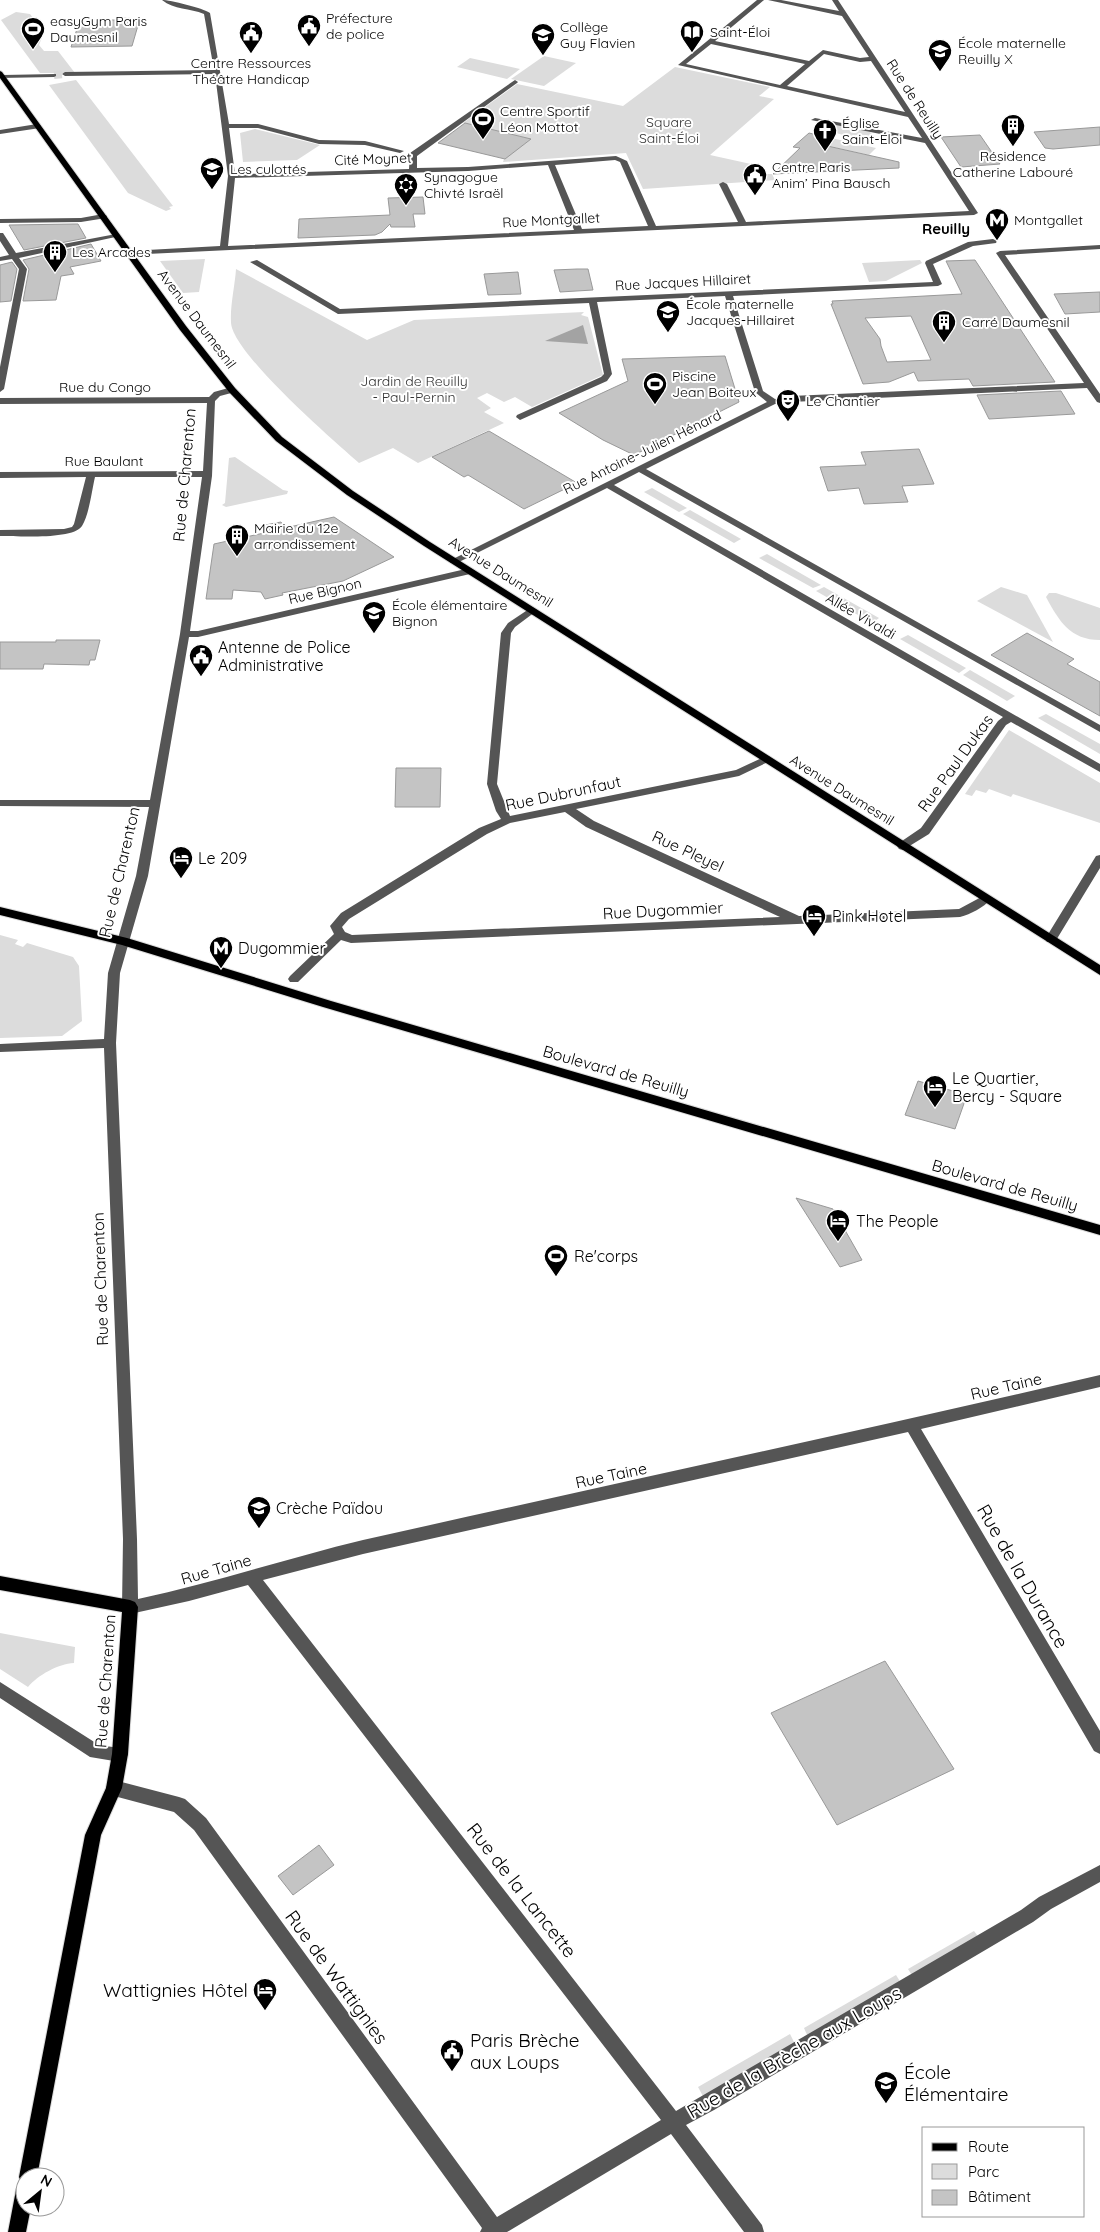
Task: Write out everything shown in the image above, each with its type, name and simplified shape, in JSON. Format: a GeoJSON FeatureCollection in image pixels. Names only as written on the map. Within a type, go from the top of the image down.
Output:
{"type":"FeatureCollection","features":[{"type":"Feature","properties":{"kind":"main road","name":"Avenue Daumesnil"},"geometry":{"type":"LineString","coordinates":[[1,75],[183,328],[232,390],[279,440],[350,493],[454,561],[1100,971]]}},
{"type":"Feature","properties":{"kind":"main road","name":"Boulevard de Reuilly"},"geometry":{"type":"LineString","coordinates":[[0,911],[123,941],[327,1004],[1100,1230]]}},
{"type":"Feature","properties":{"kind":"main road"},"geometry":{"type":"LineString","coordinates":[[0,1584],[130,1607]]}},
{"type":"Feature","properties":{"kind":"main road","name":"Rue de Charenton"},"geometry":{"type":"LineString","coordinates":[[30,2167],[93,1835],[114,1788],[120,1754],[130,1607]]}},
{"type":"Feature","properties":{"kind":"main road"},"geometry":{"type":"LineString","coordinates":[[17,2232],[20,2217]]}},
{"type":"Feature","properties":{"kind":"street"},"geometry":{"type":"LineString","coordinates":[[165,0],[177,6],[198,9],[207,13],[218,72],[232,176],[224,248]]}},
{"type":"Feature","properties":{"kind":"street"},"geometry":{"type":"LineString","coordinates":[[761,0],[681,65],[908,115]]}},
{"type":"Feature","properties":{"kind":"street"},"geometry":{"type":"LineString","coordinates":[[771,0],[843,14]]}},
{"type":"Feature","properties":{"kind":"street","name":"Rue de Reuilly"},"geometry":{"type":"LineString","coordinates":[[834,0],[974,213]]}},
{"type":"Feature","properties":{"kind":"street"},"geometry":{"type":"LineString","coordinates":[[710,42],[810,64]]}},
{"type":"Feature","properties":{"kind":"street"},"geometry":{"type":"LineString","coordinates":[[782,87],[823,52],[860,60],[872,59]]}},
{"type":"Feature","properties":{"kind":"street"},"geometry":{"type":"LineString","coordinates":[[65,74],[218,72]]}},
{"type":"Feature","properties":{"kind":"street"},"geometry":{"type":"LineString","coordinates":[[1,75],[54,74]]}},
{"type":"Feature","properties":{"kind":"street"},"geometry":{"type":"LineString","coordinates":[[413,171],[413,155],[515,82]]}},
{"type":"Feature","properties":{"kind":"street"},"geometry":{"type":"LineString","coordinates":[[815,120],[909,139],[925,140]]}},
{"type":"Feature","properties":{"kind":"street"},"geometry":{"type":"LineString","coordinates":[[0,132],[37,126]]}},
{"type":"Feature","properties":{"kind":"street"},"geometry":{"type":"LineString","coordinates":[[225,126],[258,126],[319,142],[366,143],[400,151]]}},
{"type":"Feature","properties":{"kind":"street","name":"Cité Moynet"},"geometry":{"type":"LineString","coordinates":[[232,176],[413,171],[616,158],[624,163],[653,228]]}},
{"type":"Feature","properties":{"kind":"street"},"geometry":{"type":"LineString","coordinates":[[551,162],[579,232]]}},
{"type":"Feature","properties":{"kind":"street"},"geometry":{"type":"LineString","coordinates":[[723,184],[743,224]]}},
{"type":"Feature","properties":{"kind":"street","name":"Rue Montgallet"},"geometry":{"type":"LineString","coordinates":[[129,253],[974,213]]}},
{"type":"Feature","properties":{"kind":"street"},"geometry":{"type":"LineString","coordinates":[[0,221],[81,220],[103,216]]}},
{"type":"Feature","properties":{"kind":"street"},"geometry":{"type":"LineString","coordinates":[[0,234],[23,269],[3,357],[0,389]]}},
{"type":"Feature","properties":{"kind":"street"},"geometry":{"type":"LineString","coordinates":[[0,259],[116,236]]}},
{"type":"Feature","properties":{"kind":"street","name":"Rue Jacques Hillairet"},"geometry":{"type":"LineString","coordinates":[[254,262],[338,312],[938,284],[929,263],[971,244],[993,241]]}},
{"type":"Feature","properties":{"kind":"street"},"geometry":{"type":"LineString","coordinates":[[1100,247],[1000,253],[1100,400]]}},
{"type":"Feature","properties":{"kind":"street"},"geometry":{"type":"LineString","coordinates":[[728,294],[759,392],[773,402]]}},
{"type":"Feature","properties":{"kind":"street"},"geometry":{"type":"LineString","coordinates":[[520,417],[604,379],[608,374],[592,300]]}},
{"type":"Feature","properties":{"kind":"street","name":"Rue Antoine-Julien Hénard"},"geometry":{"type":"LineString","coordinates":[[454,561],[773,402],[791,399],[1089,385]]}},
{"type":"Feature","properties":{"kind":"street","name":"Rue de Charenton"},"geometry":{"type":"LineString","coordinates":[[130,1607],[130,1539],[110,1043],[113,979],[142,876],[185,634],[207,474],[211,400],[217,394],[232,390]]}},
{"type":"Feature","properties":{"kind":"street","name":"Rue du Congo"},"geometry":{"type":"LineString","coordinates":[[0,401],[211,400]]}},
{"type":"Feature","properties":{"kind":"street","name":"Allée Vivaldi"},"geometry":{"type":"LineString","coordinates":[[640,469],[1100,729]]}},
{"type":"Feature","properties":{"kind":"street"},"geometry":{"type":"LineString","coordinates":[[0,533],[65,532],[75,528],[80,524],[91,474]]}},
{"type":"Feature","properties":{"kind":"street","name":"Rue Baulant"},"geometry":{"type":"LineString","coordinates":[[0,475],[207,474]]}},
{"type":"Feature","properties":{"kind":"street","name":"Allée Vivaldi"},"geometry":{"type":"LineString","coordinates":[[608,485],[1100,769]]}},
{"type":"Feature","properties":{"kind":"street","name":"Rue Bignon"},"geometry":{"type":"LineString","coordinates":[[185,634],[198,634],[470,571]]}},
{"type":"Feature","properties":{"kind":"street"},"geometry":{"type":"LineString","coordinates":[[507,820],[501,811],[492,784],[506,633],[510,625],[532,610]]}},
{"type":"Feature","properties":{"kind":"street","name":"Rue Paul Dukas"},"geometry":{"type":"LineString","coordinates":[[903,846],[925,830],[1002,723],[1009,718]]}},
{"type":"Feature","properties":{"kind":"street","name":"Rue Dubrunfaut"},"geometry":{"type":"LineString","coordinates":[[339,932],[336,926],[345,916],[483,831],[507,820],[739,773],[766,759]]}},
{"type":"Feature","properties":{"kind":"street"},"geometry":{"type":"LineString","coordinates":[[0,803],[155,804]]}},
{"type":"Feature","properties":{"kind":"street","name":"Rue Pleyel"},"geometry":{"type":"LineString","coordinates":[[568,809],[590,824],[796,920]]}},
{"type":"Feature","properties":{"kind":"street"},"geometry":{"type":"LineString","coordinates":[[1051,939],[1100,859]]}},
{"type":"Feature","properties":{"kind":"street","name":"Rue Dugommier"},"geometry":{"type":"LineString","coordinates":[[339,932],[351,940],[960,913],[972,908],[984,899]]}},
{"type":"Feature","properties":{"kind":"street"},"geometry":{"type":"LineString","coordinates":[[294,979],[339,932]]}},
{"type":"Feature","properties":{"kind":"street"},"geometry":{"type":"LineString","coordinates":[[0,1048],[110,1043]]}},
{"type":"Feature","properties":{"kind":"street","name":"Rue Taine"},"geometry":{"type":"LineString","coordinates":[[130,1607],[172,1600],[324,1556],[912,1426],[1100,1381]]}},
{"type":"Feature","properties":{"kind":"street","name":"Rue de la Durance"},"geometry":{"type":"LineString","coordinates":[[912,1426],[1100,1746]]}},
{"type":"Feature","properties":{"kind":"street","name":"Rue de la Lancette"},"geometry":{"type":"LineString","coordinates":[[251,1577],[673,2122],[755,2232]]}},
{"type":"Feature","properties":{"kind":"street"},"geometry":{"type":"LineString","coordinates":[[0,1689],[96,1752],[120,1754]]}},
{"type":"Feature","properties":{"kind":"street","name":"Rue de Wattignies"},"geometry":{"type":"LineString","coordinates":[[114,1788],[179,1805],[200,1824],[493,2231]]}},
{"type":"Feature","properties":{"kind":"street","name":"Rue de la Brèche aux Loups"},"geometry":{"type":"LineString","coordinates":[[493,2231],[673,2122],[708,2104],[1046,1903],[1100,1873]]}},
{"type":"Feature","properties":{"kind":"green space"},"geometry":{"type":"Polygon","coordinates":[[[16,12],[30,14],[44,32],[39,45],[44,51],[58,51],[75,73],[40,73],[1,20],[16,12]]]}},
{"type":"Feature","properties":{"kind":"green space"},"geometry":{"type":"Polygon","coordinates":[[[544,56],[576,63],[544,86],[511,79],[544,56]]]}},
{"type":"Feature","properties":{"kind":"green space"},"geometry":{"type":"Polygon","coordinates":[[[470,58],[520,69],[507,79],[457,67],[470,58]]]}},
{"type":"Feature","properties":{"kind":"green space","name":"Square Saint-Éloi"},"geometry":{"type":"Polygon","coordinates":[[[675,67],[770,87],[759,96],[774,99],[710,155],[760,166],[751,174],[772,174],[775,180],[643,189],[626,153],[503,162],[504,159],[531,139],[463,123],[517,84],[623,106],[675,67]]]}},
{"type":"Feature","properties":{"kind":"green space"},"geometry":{"type":"Polygon","coordinates":[[[76,80],[173,206],[169,207],[171,209],[166,211],[128,193],[49,85],[76,80]]]}},
{"type":"Feature","properties":{"kind":"green space"},"geometry":{"type":"Polygon","coordinates":[[[833,124],[870,132],[873,135],[872,138],[861,140],[822,129],[826,125],[833,124]]]}},
{"type":"Feature","properties":{"kind":"green space"},"geometry":{"type":"Polygon","coordinates":[[[255,129],[320,145],[297,160],[243,162],[240,133],[255,129]]]}},
{"type":"Feature","properties":{"kind":"green space"},"geometry":{"type":"Polygon","coordinates":[[[831,138],[876,148],[869,155],[824,145],[831,138]]]}},
{"type":"Feature","properties":{"kind":"green space"},"geometry":{"type":"Polygon","coordinates":[[[205,259],[199,292],[183,293],[160,261],[205,259]]]}},
{"type":"Feature","properties":{"kind":"green space"},"geometry":{"type":"Polygon","coordinates":[[[920,260],[922,263],[886,281],[869,282],[862,263],[920,260]]]}},
{"type":"Feature","properties":{"kind":"green space","name":"Jardin de Reuilly - Paul-Pernin"},"geometry":{"type":"Polygon","coordinates":[[[236,269],[367,340],[414,320],[584,312],[581,315],[588,317],[603,375],[532,407],[515,397],[504,402],[487,393],[477,398],[491,408],[484,412],[504,423],[418,463],[393,448],[359,463],[286,396],[248,354],[236,336],[231,316],[236,269]]]}},
{"type":"Feature","properties":{"kind":"green space"},"geometry":{"type":"Polygon","coordinates":[[[235,457],[283,490],[288,491],[287,494],[226,507],[222,505],[225,503],[229,458],[235,457]]]}},
{"type":"Feature","properties":{"kind":"green space"},"geometry":{"type":"Polygon","coordinates":[[[652,488],[687,508],[679,512],[644,492],[652,488]]]}},
{"type":"Feature","properties":{"kind":"green space"},"geometry":{"type":"Polygon","coordinates":[[[690,510],[741,539],[734,543],[683,514],[690,510]]]}},
{"type":"Feature","properties":{"kind":"green space"},"geometry":{"type":"Polygon","coordinates":[[[767,554],[821,585],[813,588],[759,558],[767,554]]]}},
{"type":"Feature","properties":{"kind":"green space"},"geometry":{"type":"Polygon","coordinates":[[[824,587],[879,618],[872,623],[816,591],[824,587]]]}},
{"type":"Feature","properties":{"kind":"green space"},"geometry":{"type":"Polygon","coordinates":[[[1001,587],[1027,595],[1053,642],[977,601],[1001,587]]]}},
{"type":"Feature","properties":{"kind":"green space"},"geometry":{"type":"Polygon","coordinates":[[[1049,593],[1056,593],[1100,608],[1100,640],[1081,637],[1067,628],[1046,597],[1049,593]]]}},
{"type":"Feature","properties":{"kind":"green space"},"geometry":{"type":"Polygon","coordinates":[[[908,635],[966,668],[959,673],[900,639],[908,635]]]}},
{"type":"Feature","properties":{"kind":"green space"},"geometry":{"type":"Polygon","coordinates":[[[970,670],[1015,696],[1007,701],[963,675],[970,670]]]}},
{"type":"Feature","properties":{"kind":"green space"},"geometry":{"type":"Polygon","coordinates":[[[1046,714],[1100,744],[1100,754],[1038,718],[1046,714]]]}},
{"type":"Feature","properties":{"kind":"green space"},"geometry":{"type":"Polygon","coordinates":[[[1009,730],[1100,783],[1100,823],[1013,794],[1011,797],[989,789],[986,793],[976,790],[972,796],[965,794],[1009,730]]]}},
{"type":"Feature","properties":{"kind":"green space"},"geometry":{"type":"Polygon","coordinates":[[[0,935],[18,940],[15,944],[23,947],[27,943],[73,957],[79,966],[82,1021],[62,1036],[0,1038],[0,935]]]}},
{"type":"Feature","properties":{"kind":"green space"},"geometry":{"type":"Polygon","coordinates":[[[0,1633],[75,1647],[74,1663],[61,1665],[49,1671],[37,1678],[28,1687],[0,1669],[0,1633]]]}},
{"type":"Feature","properties":{"kind":"green space"},"geometry":{"type":"Polygon","coordinates":[[[974,1931],[980,1939],[913,1977],[908,1969],[974,1931]]]}},
{"type":"Feature","properties":{"kind":"green space"},"geometry":{"type":"Polygon","coordinates":[[[896,1975],[901,1983],[808,2037],[804,2028],[896,1975]]]}},
{"type":"Feature","properties":{"kind":"green space"},"geometry":{"type":"Polygon","coordinates":[[[790,2034],[795,2044],[704,2098],[698,2087],[790,2034]]]}},
{"type":"Feature","properties":{"kind":"shaded area"},"geometry":{"type":"Polygon","coordinates":[[[583,325],[588,344],[545,341],[583,325]]]}},
{"type":"Feature","properties":{"kind":"building"},"geometry":{"type":"Polygon","coordinates":[[[130,18],[139,22],[132,46],[71,47],[80,20],[115,20],[130,18]]]}},
{"type":"Feature","properties":{"kind":"building","name":"Centre Sportif Léon Mottot"},"geometry":{"type":"Polygon","coordinates":[[[465,123],[531,139],[505,159],[438,143],[465,123]]]}},
{"type":"Feature","properties":{"kind":"building"},"geometry":{"type":"Polygon","coordinates":[[[1100,127],[1100,145],[1053,149],[1045,148],[1034,132],[1100,127]]]}},
{"type":"Feature","properties":{"kind":"building","name":"Église Saint-Éloi"},"geometry":{"type":"Polygon","coordinates":[[[809,133],[830,138],[823,145],[899,162],[899,168],[773,174],[800,148],[793,147],[809,133]]]}},
{"type":"Feature","properties":{"kind":"building"},"geometry":{"type":"Polygon","coordinates":[[[980,135],[1000,164],[961,167],[941,137],[980,135]]]}},
{"type":"Feature","properties":{"kind":"building"},"geometry":{"type":"Polygon","coordinates":[[[423,197],[425,214],[413,214],[415,227],[391,227],[390,224],[382,232],[375,235],[298,238],[299,219],[390,215],[388,198],[423,197]]]}},
{"type":"Feature","properties":{"kind":"building"},"geometry":{"type":"Polygon","coordinates":[[[78,224],[86,238],[24,250],[9,225],[78,224]]]}},
{"type":"Feature","properties":{"kind":"building","name":"Les Arcades"},"geometry":{"type":"Polygon","coordinates":[[[91,244],[101,261],[70,267],[74,274],[61,276],[56,300],[23,301],[29,269],[23,260],[91,244]]]}},
{"type":"Feature","properties":{"kind":"building"},"geometry":{"type":"Polygon","coordinates":[[[975,260],[1055,382],[973,386],[969,379],[918,381],[914,372],[889,382],[863,384],[831,304],[833,304],[832,301],[962,294],[946,261],[975,260]],[[911,316],[865,318],[880,339],[887,362],[931,360],[911,316]]]}},
{"type":"Feature","properties":{"kind":"building"},"geometry":{"type":"Polygon","coordinates":[[[12,262],[17,269],[11,301],[0,302],[0,265],[12,262]]]}},
{"type":"Feature","properties":{"kind":"building"},"geometry":{"type":"Polygon","coordinates":[[[588,269],[593,290],[560,292],[554,270],[588,269]]]}},
{"type":"Feature","properties":{"kind":"building"},"geometry":{"type":"Polygon","coordinates":[[[518,272],[521,294],[488,295],[484,274],[518,272]]]}},
{"type":"Feature","properties":{"kind":"building"},"geometry":{"type":"Polygon","coordinates":[[[1100,292],[1100,312],[1065,314],[1054,294],[1100,292]]]}},
{"type":"Feature","properties":{"kind":"building","name":"Piscine Jean Boiteux"},"geometry":{"type":"Polygon","coordinates":[[[725,356],[739,402],[634,455],[603,440],[559,413],[628,381],[622,359],[725,356]]]}},
{"type":"Feature","properties":{"kind":"building"},"geometry":{"type":"Polygon","coordinates":[[[1061,391],[1075,414],[989,419],[977,395],[1061,391]]]}},
{"type":"Feature","properties":{"kind":"building"},"geometry":{"type":"Polygon","coordinates":[[[489,431],[577,483],[524,509],[468,475],[464,477],[432,457],[489,431]]]}},
{"type":"Feature","properties":{"kind":"building"},"geometry":{"type":"Polygon","coordinates":[[[919,449],[934,484],[902,486],[908,502],[864,504],[859,488],[828,491],[820,467],[866,465],[861,452],[919,449]]]}},
{"type":"Feature","properties":{"kind":"building","name":"Mairie du 12e arrondissement"},"geometry":{"type":"Polygon","coordinates":[[[334,517],[394,557],[343,581],[282,593],[283,595],[265,599],[261,592],[233,590],[232,599],[206,599],[214,544],[264,533],[260,526],[281,522],[285,528],[334,517]]]}},
{"type":"Feature","properties":{"kind":"building"},"geometry":{"type":"Polygon","coordinates":[[[1027,633],[1074,659],[1067,664],[1100,682],[1100,716],[991,655],[1027,633]]]}},
{"type":"Feature","properties":{"kind":"building"},"geometry":{"type":"Polygon","coordinates":[[[56,640],[100,640],[95,660],[90,660],[89,665],[44,664],[43,669],[0,669],[0,642],[56,642],[56,640]]]}},
{"type":"Feature","properties":{"kind":"building"},"geometry":{"type":"Polygon","coordinates":[[[396,768],[441,768],[440,807],[395,807],[396,768]]]}},
{"type":"Feature","properties":{"kind":"building","name":"Le Quartier, Bercy - Square"},"geometry":{"type":"Polygon","coordinates":[[[918,1081],[967,1095],[955,1129],[905,1115],[918,1081]]]}},
{"type":"Feature","properties":{"kind":"building","name":"The People"},"geometry":{"type":"Polygon","coordinates":[[[796,1198],[833,1209],[862,1260],[840,1267],[796,1198]]]}},
{"type":"Feature","properties":{"kind":"building"},"geometry":{"type":"Polygon","coordinates":[[[885,1661],[954,1769],[837,1825],[771,1713],[885,1661]]]}},
{"type":"Feature","properties":{"kind":"building"},"geometry":{"type":"Polygon","coordinates":[[[319,1845],[334,1865],[293,1895],[278,1876],[319,1845]]]}},
{"type":"Feature","properties":{"kind":"tunnel"},"geometry":{"type":"LineString","coordinates":[[54,75],[65,74]]}},
{"type":"Feature","properties":{"kind":"place","name":"Préfecture de police"},"geometry":{"type":"Point","coordinates":[309,47]}},
{"type":"Feature","properties":{"kind":"place","name":"easyGym Paris Daumesnil"},"geometry":{"type":"Point","coordinates":[33,50]}},
{"type":"Feature","properties":{"kind":"place","name":"Saint-Éloi"},"geometry":{"type":"Point","coordinates":[692,53]}},
{"type":"Feature","properties":{"kind":"place","name":"Centre Ressources Théâtre Handicap"},"geometry":{"type":"Point","coordinates":[251,54]}},
{"type":"Feature","properties":{"kind":"place","name":"Collège Guy Flavien"},"geometry":{"type":"Point","coordinates":[543,56]}},
{"type":"Feature","properties":{"kind":"place","name":"École maternelle Reuilly X"},"geometry":{"type":"Point","coordinates":[940,72]}},
{"type":"Feature","properties":{"kind":"place","name":"Centre Sportif Léon Mottot"},"geometry":{"type":"Point","coordinates":[483,140]}},
{"type":"Feature","properties":{"kind":"place","name":"Résidence Catherine Labouré"},"geometry":{"type":"Point","coordinates":[1013,147]}},
{"type":"Feature","properties":{"kind":"place","name":"Église Saint-Éloi"},"geometry":{"type":"Point","coordinates":[825,152]}},
{"type":"Feature","properties":{"kind":"place","name":"Les culottés"},"geometry":{"type":"Point","coordinates":[212,190]}},
{"type":"Feature","properties":{"kind":"place","name":"Centre Paris Anim’ Pina Bausch"},"geometry":{"type":"Point","coordinates":[755,196]}},
{"type":"Feature","properties":{"kind":"place","name":"Synagogue Chivté Israël"},"geometry":{"type":"Point","coordinates":[406,206]}},
{"type":"Feature","properties":{"kind":"place","name":"Montgallet"},"geometry":{"type":"Point","coordinates":[997,241]}},
{"type":"Feature","properties":{"kind":"place","name":"Les Arcades"},"geometry":{"type":"Point","coordinates":[55,273]}},
{"type":"Feature","properties":{"kind":"place","name":"École maternelle Jacques-Hillairet"},"geometry":{"type":"Point","coordinates":[668,333]}},
{"type":"Feature","properties":{"kind":"place","name":"Carré Daumesnil"},"geometry":{"type":"Point","coordinates":[944,343]}},
{"type":"Feature","properties":{"kind":"place","name":"Piscine Jean Boiteux"},"geometry":{"type":"Point","coordinates":[655,405]}},
{"type":"Feature","properties":{"kind":"place","name":"Le Chantier"},"geometry":{"type":"Point","coordinates":[788,422]}},
{"type":"Feature","properties":{"kind":"place","name":"Mairie du 12e arrondissement"},"geometry":{"type":"Point","coordinates":[237,557]}},
{"type":"Feature","properties":{"kind":"place","name":"École élémentaire Bignon"},"geometry":{"type":"Point","coordinates":[374,634]}},
{"type":"Feature","properties":{"kind":"place","name":"Antenne de Police Administrative"},"geometry":{"type":"Point","coordinates":[201,677]}},
{"type":"Feature","properties":{"kind":"place","name":"Le 209"},"geometry":{"type":"Point","coordinates":[181,879]}},
{"type":"Feature","properties":{"kind":"place","name":"Pink Hotel"},"geometry":{"type":"Point","coordinates":[814,937]}},
{"type":"Feature","properties":{"kind":"place","name":"Dugommier"},"geometry":{"type":"Point","coordinates":[221,969]}},
{"type":"Feature","properties":{"kind":"place","name":"Le Quartier, Bercy - Square"},"geometry":{"type":"Point","coordinates":[935,1108]}},
{"type":"Feature","properties":{"kind":"place","name":"The People"},"geometry":{"type":"Point","coordinates":[838,1242]}},
{"type":"Feature","properties":{"kind":"place","name":"Re'corps"},"geometry":{"type":"Point","coordinates":[556,1277]}},
{"type":"Feature","properties":{"kind":"place","name":"Crèche Païdou"},"geometry":{"type":"Point","coordinates":[259,1529]}},
{"type":"Feature","properties":{"kind":"place","name":"Wattignies Hôtel"},"geometry":{"type":"Point","coordinates":[265,2011]}},
{"type":"Feature","properties":{"kind":"place","name":"Paris Brèche aux Loups"},"geometry":{"type":"Point","coordinates":[452,2072]}},
{"type":"Feature","properties":{"kind":"place","name":"École Élémentaire"},"geometry":{"type":"Point","coordinates":[886,2104]}},
{"type":"Feature","properties":{"kind":"district","name":"Reuilly"},"geometry":{"type":"Point","coordinates":[946,228]}}]}
